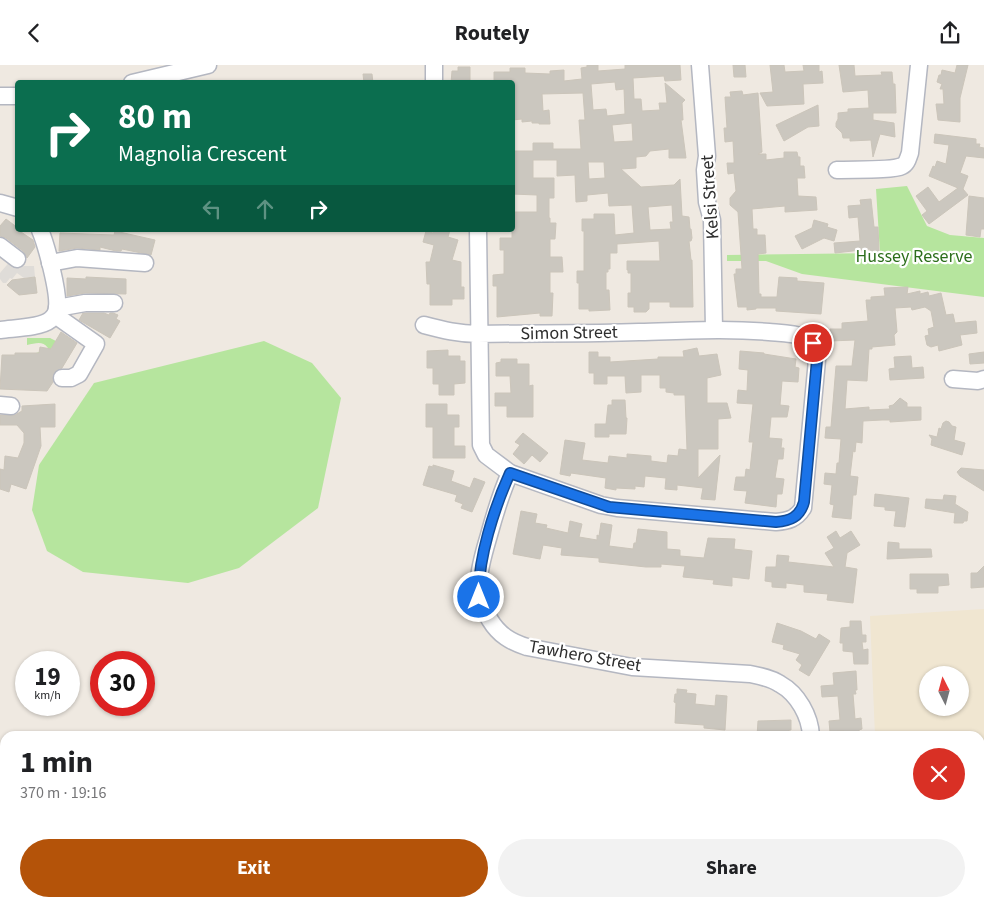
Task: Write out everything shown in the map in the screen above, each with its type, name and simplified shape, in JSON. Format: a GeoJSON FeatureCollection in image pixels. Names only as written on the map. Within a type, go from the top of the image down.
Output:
{"type":"FeatureCollection","features":[{"type":"Feature","properties":{"kind":"street"},"geometry":{"type":"LineString","coordinates":[[145,80],[208,65]]}},
{"type":"Feature","properties":{"kind":"street"},"geometry":{"type":"LineString","coordinates":[[434,65],[434,80]]}},
{"type":"Feature","properties":{"kind":"street","name":"Kelsi Street"},"geometry":{"type":"LineString","coordinates":[[700,65],[707,156],[705,170],[706,194],[712,220],[714,329]]}},
{"type":"Feature","properties":{"kind":"street"},"geometry":{"type":"LineString","coordinates":[[837,170],[901,167],[907,161],[910,153],[919,65]]}},
{"type":"Feature","properties":{"kind":"street"},"geometry":{"type":"LineString","coordinates":[[0,96],[15,96]]}},
{"type":"Feature","properties":{"kind":"street"},"geometry":{"type":"LineString","coordinates":[[0,203],[15,207]]}},
{"type":"Feature","properties":{"kind":"street"},"geometry":{"type":"LineString","coordinates":[[41,232],[50,263],[56,311],[96,345],[78,374],[71,378],[62,378]]}},
{"type":"Feature","properties":{"kind":"street","name":"Simon Street"},"geometry":{"type":"LineString","coordinates":[[424,325],[458,334],[478,334],[638,332],[735,329],[800,335],[808,339],[813,343],[816,350],[817,360],[804,502],[798,515],[784,522],[776,522],[609,507],[510,473],[486,455],[480,445],[478,334],[478,232]]}},
{"type":"Feature","properties":{"kind":"street"},"geometry":{"type":"LineString","coordinates":[[0,246],[17,259]]}},
{"type":"Feature","properties":{"kind":"street"},"geometry":{"type":"LineString","coordinates":[[50,263],[77,258],[145,263]]}},
{"type":"Feature","properties":{"kind":"street"},"geometry":{"type":"LineString","coordinates":[[0,330],[39,325],[48,322],[56,311],[85,303],[114,303]]}},
{"type":"Feature","properties":{"kind":"street"},"geometry":{"type":"LineString","coordinates":[[953,379],[978,381],[984,379]]}},
{"type":"Feature","properties":{"kind":"street","name":"Tawhero Street"},"geometry":{"type":"LineString","coordinates":[[510,473],[499,499],[480,567],[478,583],[479,597],[484,610],[492,624],[504,637],[526,647],[632,667],[750,674],[766,678],[780,684],[796,697],[806,714],[810,731]]}},
{"type":"Feature","properties":{"kind":"shaded area"},"geometry":{"type":"Polygon","coordinates":[[[12,259],[21,266],[34,266],[35,277],[24,278],[17,273],[12,279],[10,278],[6,283],[3,283],[0,279],[0,273],[12,259]]]}},
{"type":"Feature","properties":{"kind":"shaded area"},"geometry":{"type":"Polygon","coordinates":[[[984,609],[984,731],[875,731],[870,616],[984,609]]]}},
{"type":"Feature","properties":{"kind":"green space","name":"Hussey Reserve"},"geometry":{"type":"Polygon","coordinates":[[[907,186],[927,226],[950,235],[984,238],[984,297],[802,274],[766,261],[727,261],[727,255],[880,253],[876,189],[907,186]]]}},
{"type":"Feature","properties":{"kind":"green space"},"geometry":{"type":"Polygon","coordinates":[[[27,338],[50,338],[56,341],[37,371],[36,353],[48,350],[48,348],[41,343],[27,345],[27,338]]]}},
{"type":"Feature","properties":{"kind":"green space"},"geometry":{"type":"Polygon","coordinates":[[[264,341],[312,363],[341,398],[318,508],[239,568],[188,583],[83,572],[47,551],[32,510],[39,465],[94,383],[264,341]]]}},
{"type":"Feature","properties":{"kind":"building"},"geometry":{"type":"Polygon","coordinates":[[[587,65],[598,65],[598,71],[625,69],[625,65],[680,65],[681,80],[665,81],[664,76],[633,78],[634,99],[641,99],[642,111],[660,110],[659,103],[667,103],[665,83],[685,100],[682,103],[683,120],[681,120],[686,158],[669,158],[669,149],[650,151],[646,156],[636,157],[636,168],[621,169],[641,187],[674,185],[680,179],[682,216],[689,217],[692,238],[689,241],[692,260],[693,307],[670,307],[670,302],[649,302],[649,309],[646,312],[634,312],[634,307],[628,307],[628,293],[631,293],[631,273],[628,273],[627,270],[627,261],[660,261],[659,241],[617,244],[617,253],[610,253],[610,269],[606,272],[606,290],[609,290],[610,310],[589,311],[589,309],[579,309],[577,271],[584,271],[584,231],[582,231],[582,219],[594,219],[594,214],[614,214],[615,235],[634,233],[632,205],[609,206],[608,193],[587,195],[587,201],[576,202],[575,175],[557,176],[557,160],[533,160],[533,178],[554,178],[554,198],[549,198],[549,218],[550,223],[556,223],[555,239],[550,239],[550,257],[562,257],[563,272],[550,272],[550,293],[553,293],[552,316],[540,316],[540,313],[497,317],[497,286],[493,286],[493,275],[504,274],[504,250],[500,250],[500,238],[512,238],[512,232],[515,232],[515,212],[537,212],[537,195],[515,194],[515,151],[533,151],[533,143],[553,143],[553,149],[581,149],[579,120],[585,120],[583,93],[542,94],[543,111],[549,110],[550,124],[532,123],[532,121],[522,122],[522,119],[515,120],[515,80],[494,80],[494,72],[510,72],[510,68],[525,68],[525,73],[550,74],[550,71],[564,70],[564,81],[582,79],[581,68],[587,67],[587,65]],[[615,82],[591,84],[593,110],[606,109],[607,116],[625,114],[624,89],[616,90],[615,82]],[[632,123],[612,125],[614,142],[633,141],[632,123]],[[588,162],[589,179],[605,178],[604,162],[588,162]],[[672,205],[648,207],[650,230],[671,229],[670,222],[673,222],[672,205]]]}},
{"type":"Feature","properties":{"kind":"building"},"geometry":{"type":"Polygon","coordinates":[[[733,65],[745,65],[746,77],[734,77],[733,65]]]}},
{"type":"Feature","properties":{"kind":"building"},"geometry":{"type":"Polygon","coordinates":[[[770,65],[784,65],[785,72],[804,71],[803,65],[819,65],[819,72],[822,71],[823,83],[803,84],[804,104],[767,106],[760,93],[773,92],[770,65]]]}},
{"type":"Feature","properties":{"kind":"building"},"geometry":{"type":"Polygon","coordinates":[[[839,65],[854,65],[855,76],[882,75],[881,72],[892,72],[893,84],[895,84],[896,113],[873,113],[873,120],[894,123],[895,137],[880,134],[873,157],[871,140],[850,141],[850,138],[843,138],[842,133],[836,127],[838,113],[848,112],[848,109],[869,108],[868,90],[843,92],[839,65]]]}},
{"type":"Feature","properties":{"kind":"building"},"geometry":{"type":"Polygon","coordinates":[[[957,65],[968,65],[960,98],[960,122],[938,120],[936,104],[944,104],[943,89],[940,89],[942,84],[937,82],[939,75],[941,75],[942,70],[955,73],[957,65]]]}},
{"type":"Feature","properties":{"kind":"building"},"geometry":{"type":"Polygon","coordinates":[[[458,67],[470,67],[470,80],[451,80],[452,71],[458,71],[458,67]]]}},
{"type":"Feature","properties":{"kind":"building"},"geometry":{"type":"Polygon","coordinates":[[[363,74],[372,74],[373,80],[364,80],[363,74]]]}},
{"type":"Feature","properties":{"kind":"building"},"geometry":{"type":"Polygon","coordinates":[[[742,91],[743,95],[758,93],[762,152],[758,154],[766,154],[766,160],[784,158],[784,152],[797,152],[798,157],[800,157],[800,166],[804,166],[805,178],[797,178],[798,196],[816,197],[817,210],[785,212],[785,206],[752,209],[753,229],[757,229],[757,235],[765,235],[766,253],[758,254],[759,294],[761,294],[761,297],[777,297],[779,277],[797,278],[797,281],[824,283],[821,314],[776,311],[776,308],[747,310],[747,307],[738,307],[734,274],[736,274],[736,269],[742,269],[738,212],[730,205],[730,198],[736,191],[734,173],[728,174],[727,163],[734,163],[733,141],[725,142],[724,128],[727,128],[725,97],[731,97],[730,92],[742,91]]]}},
{"type":"Feature","properties":{"kind":"building"},"geometry":{"type":"Polygon","coordinates":[[[818,105],[819,126],[808,127],[784,141],[776,125],[818,105]]]}},
{"type":"Feature","properties":{"kind":"building"},"geometry":{"type":"Polygon","coordinates":[[[935,134],[976,139],[976,144],[980,144],[979,147],[984,148],[984,158],[966,156],[960,173],[968,176],[963,189],[968,195],[929,224],[922,215],[927,211],[916,196],[928,187],[939,202],[958,188],[929,176],[937,161],[946,164],[949,145],[934,143],[935,134]]]}},
{"type":"Feature","properties":{"kind":"building"},"geometry":{"type":"Polygon","coordinates":[[[969,196],[984,198],[984,229],[981,229],[980,237],[966,235],[969,196]]]}},
{"type":"Feature","properties":{"kind":"building"},"geometry":{"type":"Polygon","coordinates":[[[871,199],[874,227],[878,227],[879,252],[870,252],[870,249],[835,253],[834,243],[860,241],[858,217],[849,218],[848,206],[861,205],[860,200],[871,199]]]}},
{"type":"Feature","properties":{"kind":"building"},"geometry":{"type":"Polygon","coordinates":[[[6,219],[15,226],[15,232],[21,232],[33,240],[35,247],[27,258],[23,251],[6,238],[0,236],[0,226],[6,219]]]}},
{"type":"Feature","properties":{"kind":"building"},"geometry":{"type":"Polygon","coordinates":[[[814,220],[828,224],[827,227],[837,230],[834,241],[824,238],[802,249],[795,236],[812,228],[814,220]]]}},
{"type":"Feature","properties":{"kind":"building"},"geometry":{"type":"Polygon","coordinates":[[[115,232],[119,232],[155,240],[151,255],[100,247],[100,250],[77,248],[59,251],[60,233],[114,235],[115,232]]]}},
{"type":"Feature","properties":{"kind":"building"},"geometry":{"type":"Polygon","coordinates":[[[426,232],[449,232],[448,237],[458,240],[452,260],[461,262],[461,287],[464,287],[464,299],[452,299],[452,305],[430,305],[430,284],[427,284],[426,262],[430,262],[434,245],[423,242],[426,232]]]}},
{"type":"Feature","properties":{"kind":"building"},"geometry":{"type":"Polygon","coordinates":[[[35,277],[37,293],[19,295],[7,285],[12,280],[35,277]]]}},
{"type":"Feature","properties":{"kind":"building"},"geometry":{"type":"Polygon","coordinates":[[[86,277],[126,279],[126,294],[85,293],[67,296],[67,278],[86,279],[86,277]]]}},
{"type":"Feature","properties":{"kind":"building"},"geometry":{"type":"Polygon","coordinates":[[[908,287],[907,294],[920,291],[920,294],[928,292],[929,296],[941,293],[946,315],[953,314],[955,323],[976,321],[977,333],[960,335],[962,345],[939,351],[938,345],[931,347],[927,345],[925,336],[929,335],[928,329],[934,327],[931,311],[925,307],[912,310],[911,307],[895,308],[897,332],[894,335],[895,345],[872,347],[872,349],[869,349],[867,381],[847,380],[845,409],[869,407],[869,410],[890,409],[889,406],[893,405],[900,398],[907,403],[907,407],[921,407],[921,420],[863,421],[862,443],[856,442],[855,452],[853,451],[850,476],[858,477],[856,495],[853,495],[851,519],[832,517],[834,505],[830,504],[832,485],[824,484],[825,473],[836,474],[841,439],[825,438],[826,427],[831,427],[836,366],[852,366],[855,340],[830,341],[830,329],[842,329],[842,323],[868,321],[866,300],[871,300],[871,297],[885,296],[884,288],[908,287]]]}},
{"type":"Feature","properties":{"kind":"building"},"geometry":{"type":"Polygon","coordinates":[[[83,313],[104,313],[109,315],[113,313],[118,315],[116,319],[120,321],[110,338],[79,320],[83,313]]]}},
{"type":"Feature","properties":{"kind":"building"},"geometry":{"type":"Polygon","coordinates":[[[61,332],[77,343],[62,368],[54,373],[53,382],[47,391],[0,389],[2,355],[39,353],[40,347],[51,349],[61,332]]]}},
{"type":"Feature","properties":{"kind":"building"},"geometry":{"type":"Polygon","coordinates":[[[697,348],[699,356],[717,354],[721,375],[707,378],[707,403],[727,403],[731,418],[718,419],[718,449],[698,449],[698,478],[720,455],[715,500],[701,499],[703,488],[677,485],[677,490],[665,489],[666,478],[645,476],[644,487],[635,486],[635,489],[616,488],[616,490],[605,488],[606,478],[571,473],[570,476],[560,474],[565,440],[585,443],[582,460],[608,463],[609,456],[627,458],[627,454],[651,456],[651,461],[667,463],[668,455],[678,456],[679,449],[687,450],[685,395],[674,395],[674,393],[666,392],[666,388],[660,388],[660,375],[641,375],[641,392],[626,393],[625,376],[607,376],[607,384],[594,384],[594,373],[589,373],[589,352],[598,352],[598,357],[610,357],[610,362],[658,359],[658,357],[684,357],[683,351],[697,348]]]}},
{"type":"Feature","properties":{"kind":"building"},"geometry":{"type":"Polygon","coordinates":[[[448,350],[448,356],[460,356],[460,361],[465,361],[465,383],[454,384],[454,395],[439,395],[439,384],[433,384],[433,368],[427,368],[427,351],[448,350]]]}},
{"type":"Feature","properties":{"kind":"building"},"geometry":{"type":"Polygon","coordinates":[[[740,351],[796,359],[795,367],[799,368],[798,382],[782,381],[780,405],[789,406],[787,417],[771,417],[769,438],[782,439],[781,448],[784,448],[783,459],[778,459],[775,478],[784,479],[782,494],[777,494],[776,507],[745,503],[747,491],[734,490],[736,477],[745,477],[746,469],[750,470],[753,442],[749,442],[753,404],[737,403],[738,390],[747,391],[748,370],[739,369],[740,351]]]}},
{"type":"Feature","properties":{"kind":"building"},"geometry":{"type":"Polygon","coordinates":[[[984,352],[984,363],[970,364],[969,354],[984,352]]]}},
{"type":"Feature","properties":{"kind":"building"},"geometry":{"type":"Polygon","coordinates":[[[911,356],[912,368],[923,367],[924,378],[890,380],[889,369],[895,368],[894,357],[911,356]]]}},
{"type":"Feature","properties":{"kind":"building"},"geometry":{"type":"Polygon","coordinates":[[[501,359],[517,359],[517,364],[529,364],[529,386],[533,385],[533,417],[507,417],[507,406],[495,406],[495,393],[511,393],[510,376],[496,376],[496,363],[501,362],[501,359]]]}},
{"type":"Feature","properties":{"kind":"building"},"geometry":{"type":"Polygon","coordinates":[[[612,400],[625,400],[626,434],[609,434],[609,437],[595,437],[595,424],[606,424],[608,405],[612,405],[612,400]]]}},
{"type":"Feature","properties":{"kind":"building"},"geometry":{"type":"Polygon","coordinates":[[[55,404],[55,427],[40,427],[41,446],[26,489],[11,484],[9,492],[0,489],[0,469],[4,470],[5,456],[18,458],[24,443],[24,433],[17,425],[0,425],[0,415],[15,415],[22,411],[22,406],[55,404]]]}},
{"type":"Feature","properties":{"kind":"building"},"geometry":{"type":"Polygon","coordinates":[[[426,404],[447,404],[447,415],[459,415],[459,427],[454,427],[454,446],[465,446],[465,458],[433,458],[433,427],[426,427],[426,404]]]}},
{"type":"Feature","properties":{"kind":"building"},"geometry":{"type":"Polygon","coordinates":[[[946,421],[956,427],[954,440],[965,443],[962,455],[931,445],[932,439],[929,435],[937,437],[939,428],[941,429],[946,421]]]}},
{"type":"Feature","properties":{"kind":"building"},"geometry":{"type":"Polygon","coordinates":[[[523,433],[548,453],[540,462],[532,455],[524,464],[513,454],[520,445],[515,442],[523,433]]]}},
{"type":"Feature","properties":{"kind":"building"},"geometry":{"type":"Polygon","coordinates":[[[433,465],[454,471],[451,481],[470,488],[474,478],[485,482],[472,512],[461,508],[463,504],[455,501],[457,495],[423,485],[429,466],[433,467],[433,465]]]}},
{"type":"Feature","properties":{"kind":"building"},"geometry":{"type":"Polygon","coordinates":[[[961,468],[984,470],[984,491],[960,476],[957,472],[961,468]]]}},
{"type":"Feature","properties":{"kind":"building"},"geometry":{"type":"Polygon","coordinates":[[[875,494],[909,498],[905,527],[894,526],[896,511],[874,506],[875,494]]]}},
{"type":"Feature","properties":{"kind":"building"},"geometry":{"type":"Polygon","coordinates":[[[944,495],[956,496],[955,504],[968,512],[967,521],[954,523],[955,513],[925,508],[926,499],[943,500],[944,495]]]}},
{"type":"Feature","properties":{"kind":"building"},"geometry":{"type":"Polygon","coordinates":[[[521,511],[537,514],[535,523],[547,525],[546,528],[568,533],[570,521],[582,524],[579,537],[597,540],[601,523],[612,525],[609,546],[633,549],[638,529],[667,532],[667,549],[680,550],[680,556],[704,558],[708,538],[735,539],[734,549],[752,551],[749,579],[732,577],[732,586],[713,584],[714,580],[683,577],[685,566],[661,564],[661,567],[646,567],[599,562],[599,558],[561,555],[562,548],[543,545],[540,559],[513,554],[521,511]]]}},
{"type":"Feature","properties":{"kind":"building"},"geometry":{"type":"Polygon","coordinates":[[[836,531],[840,538],[851,531],[860,545],[847,553],[845,567],[857,569],[853,603],[827,600],[828,594],[804,592],[804,585],[786,583],[786,588],[772,587],[772,582],[765,581],[766,567],[776,567],[777,555],[789,556],[788,562],[834,567],[825,553],[834,548],[827,537],[836,531]]]}},
{"type":"Feature","properties":{"kind":"building"},"geometry":{"type":"Polygon","coordinates":[[[888,542],[899,543],[899,549],[931,549],[932,557],[887,559],[888,542]]]}},
{"type":"Feature","properties":{"kind":"building"},"geometry":{"type":"Polygon","coordinates":[[[984,566],[984,587],[971,588],[971,573],[977,573],[984,566]]]}},
{"type":"Feature","properties":{"kind":"building"},"geometry":{"type":"Polygon","coordinates":[[[910,574],[948,574],[949,585],[938,586],[938,593],[917,593],[917,589],[910,589],[910,574]]]}},
{"type":"Feature","properties":{"kind":"building"},"geometry":{"type":"Polygon","coordinates":[[[850,621],[861,621],[862,635],[866,635],[866,642],[862,642],[863,650],[868,649],[868,664],[854,664],[853,652],[843,651],[843,643],[840,643],[841,628],[850,627],[850,621]]]}},
{"type":"Feature","properties":{"kind":"building"},"geometry":{"type":"Polygon","coordinates":[[[777,623],[801,631],[816,639],[819,634],[830,641],[809,676],[799,670],[802,665],[796,660],[800,654],[783,649],[784,645],[772,642],[777,623]]]}},
{"type":"Feature","properties":{"kind":"building"},"geometry":{"type":"Polygon","coordinates":[[[856,671],[857,690],[855,690],[856,694],[853,694],[855,719],[861,718],[862,729],[859,731],[830,731],[829,721],[840,720],[838,696],[822,697],[821,686],[834,685],[833,673],[856,671]]]}},
{"type":"Feature","properties":{"kind":"building"},"geometry":{"type":"Polygon","coordinates":[[[677,689],[687,690],[686,693],[696,694],[695,704],[715,706],[716,695],[727,696],[725,730],[704,728],[704,725],[675,723],[676,703],[674,702],[677,689]]]}},
{"type":"Feature","properties":{"kind":"building"},"geometry":{"type":"Polygon","coordinates":[[[791,720],[791,730],[757,731],[758,721],[791,720]]]}},
{"type":"Feature","properties":{"kind":"route"},"geometry":{"type":"LineString","coordinates":[[479,597],[480,567],[499,499],[510,473],[609,507],[776,522],[784,522],[798,515],[803,509],[804,502],[817,360],[813,343]]}}]}
